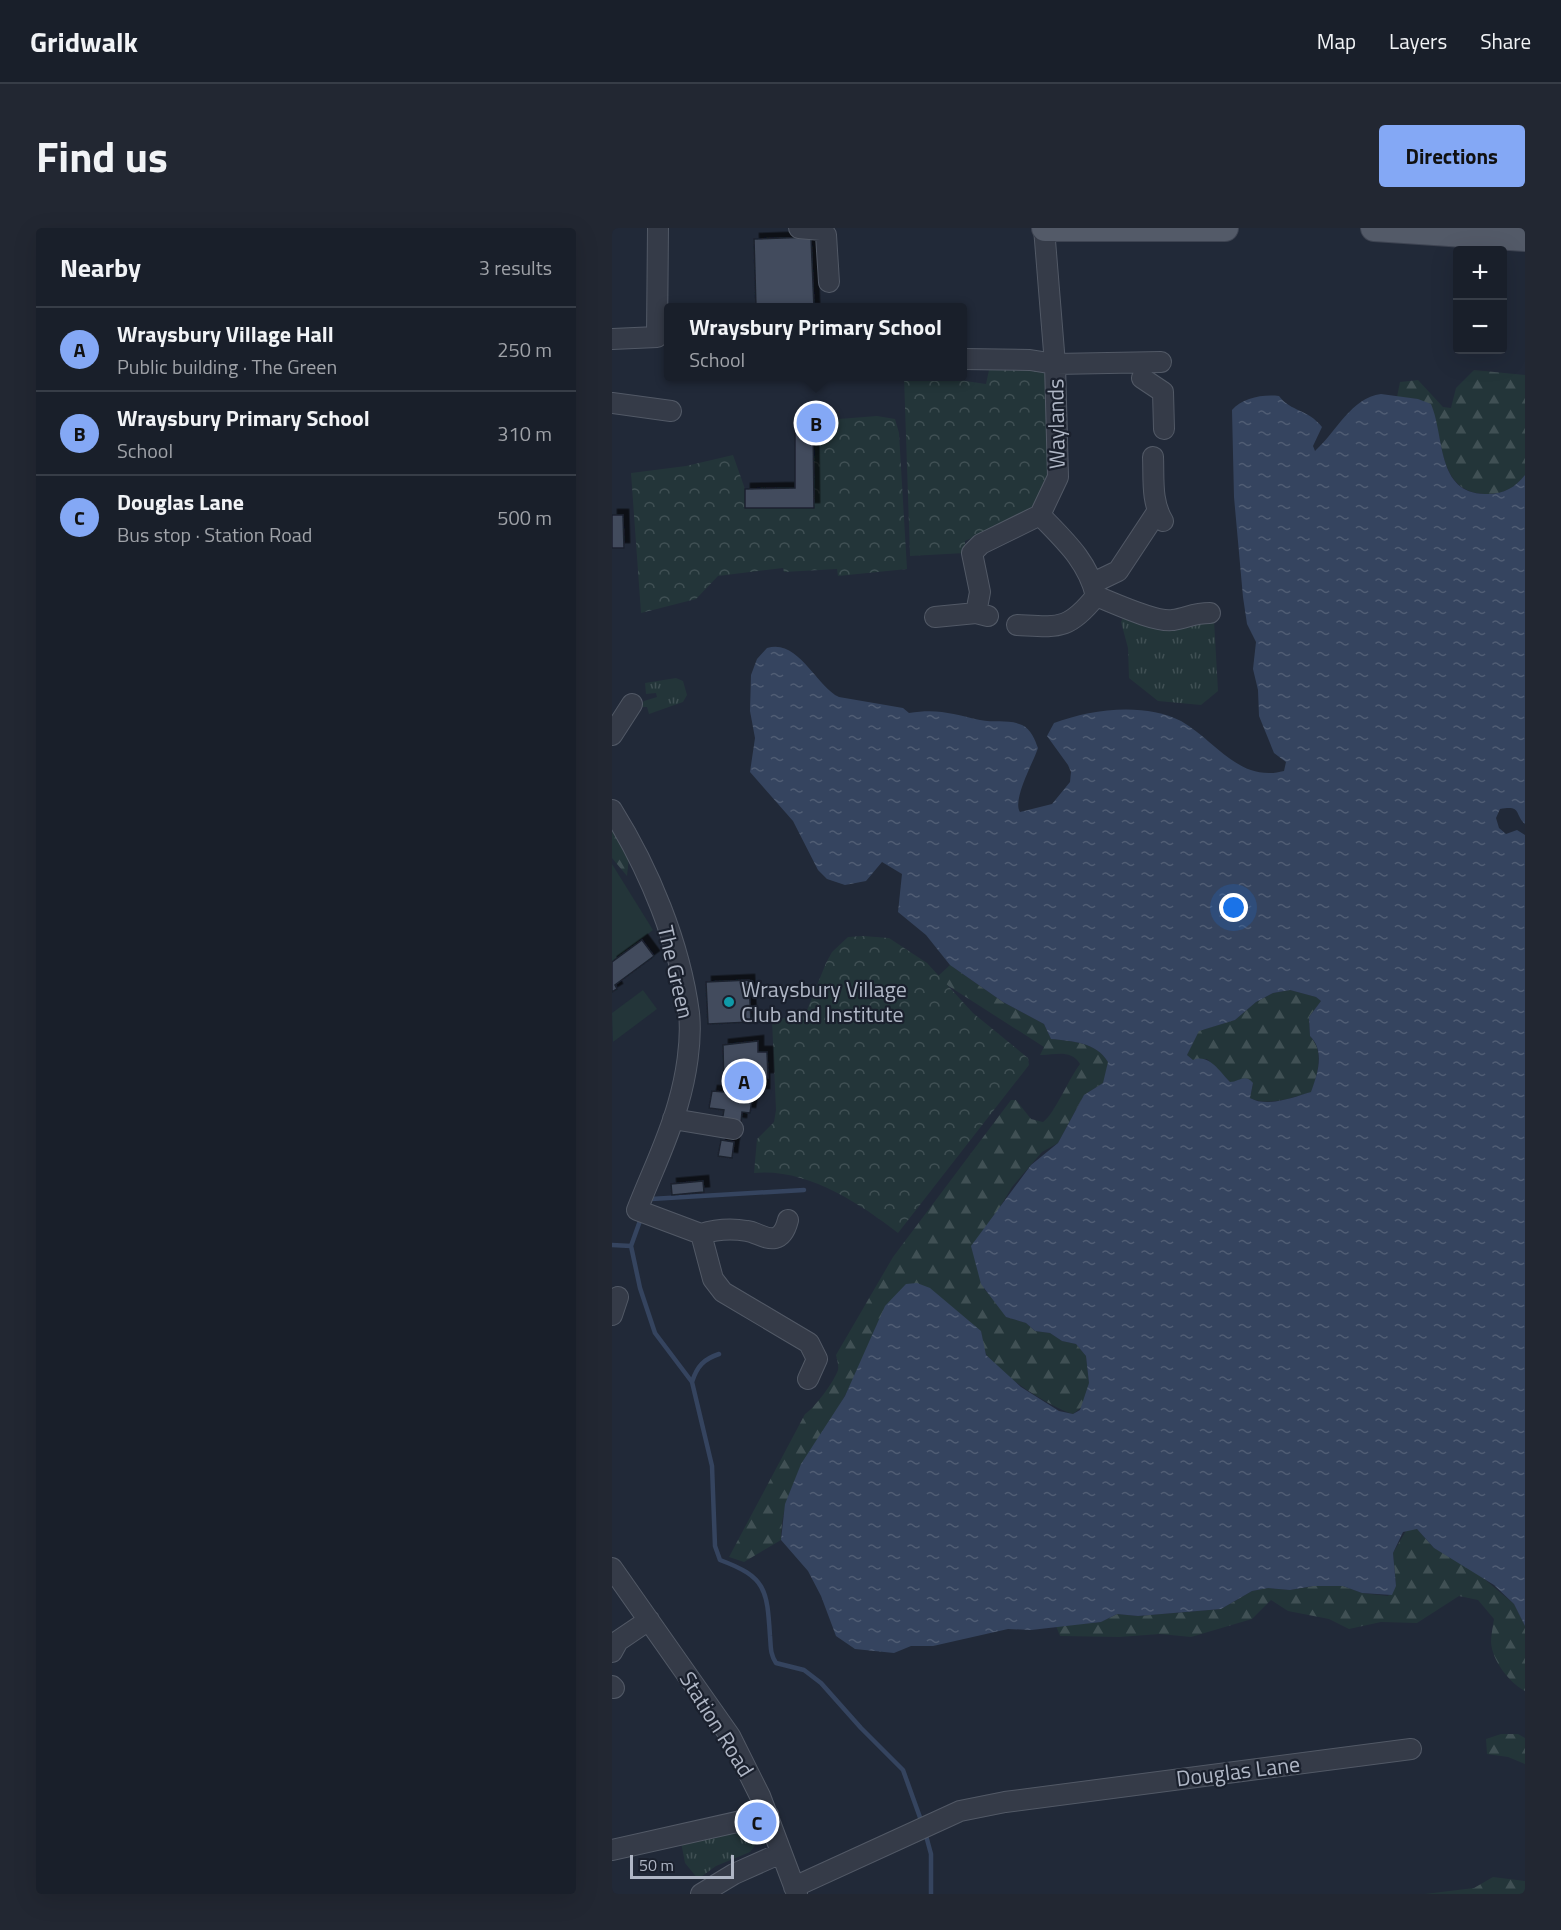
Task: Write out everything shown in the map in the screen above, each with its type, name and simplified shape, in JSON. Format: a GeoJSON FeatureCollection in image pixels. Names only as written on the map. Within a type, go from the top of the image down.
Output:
{"type":"FeatureCollection","features":[{"type":"Feature","properties":{"kind":"main road"},"geometry":{"type":"LineString","coordinates":[[1044,228],[1226,228]]}},
{"type":"Feature","properties":{"kind":"main road"},"geometry":{"type":"LineString","coordinates":[[1374,228],[1440,230],[1525,238]]}},
{"type":"Feature","properties":{"kind":"street"},"geometry":{"type":"LineString","coordinates":[[612,339],[657,337],[658,228]]}},
{"type":"Feature","properties":{"kind":"street"},"geometry":{"type":"LineString","coordinates":[[799,228],[821,230],[826,235],[829,282]]}},
{"type":"Feature","properties":{"kind":"street","name":"Waylands"},"geometry":{"type":"LineString","coordinates":[[1040,515],[1058,477],[1054,364],[1044,228]]}},
{"type":"Feature","properties":{"kind":"street"},"geometry":{"type":"LineString","coordinates":[[973,365],[1030,360],[1054,364]]}},
{"type":"Feature","properties":{"kind":"street","name":"Waylands"},"geometry":{"type":"LineString","coordinates":[[1054,364],[1142,374],[1161,362]]}},
{"type":"Feature","properties":{"kind":"street"},"geometry":{"type":"LineString","coordinates":[[1142,374],[1154,384],[1164,401],[1164,429]]}},
{"type":"Feature","properties":{"kind":"street"},"geometry":{"type":"LineString","coordinates":[[612,403],[671,411]]}},
{"type":"Feature","properties":{"kind":"street"},"geometry":{"type":"LineString","coordinates":[[1017,625],[1061,627],[1085,610],[1094,590],[1118,571],[1160,517],[1153,456]]}},
{"type":"Feature","properties":{"kind":"street"},"geometry":{"type":"LineString","coordinates":[[935,617],[982,614],[972,553],[981,544],[1040,515],[1075,551],[1091,576],[1094,590]]}},
{"type":"Feature","properties":{"kind":"street"},"geometry":{"type":"LineString","coordinates":[[1094,590],[1157,619],[1172,621],[1200,609]]}},
{"type":"Feature","properties":{"kind":"street"},"geometry":{"type":"LineString","coordinates":[[612,735],[632,704]]}},
{"type":"Feature","properties":{"kind":"street","name":"The Green"},"geometry":{"type":"LineString","coordinates":[[612,810],[635,847],[671,936],[689,1014],[687,1060],[673,1119],[637,1210],[701,1234]]}},
{"type":"Feature","properties":{"kind":"street"},"geometry":{"type":"LineString","coordinates":[[673,1119],[733,1129]]}},
{"type":"Feature","properties":{"kind":"street"},"geometry":{"type":"LineString","coordinates":[[788,1220],[783,1233],[771,1239],[750,1231],[730,1228],[701,1234],[713,1279],[723,1292],[809,1343],[817,1359],[808,1379]]}},
{"type":"Feature","properties":{"kind":"street","name":"Station Road"},"geometry":{"type":"LineString","coordinates":[[612,1568],[730,1736],[768,1815],[796,1890]]}},
{"type":"Feature","properties":{"kind":"street"},"geometry":{"type":"LineString","coordinates":[[612,1652],[618,1641],[650,1620]]}},
{"type":"Feature","properties":{"kind":"street","name":"Douglas Lane"},"geometry":{"type":"LineString","coordinates":[[796,1890],[960,1811],[1005,1802],[1411,1749]]}},
{"type":"Feature","properties":{"kind":"street"},"geometry":{"type":"LineString","coordinates":[[612,1850],[768,1815]]}},
{"type":"Feature","properties":{"kind":"street"},"geometry":{"type":"LineString","coordinates":[[701,1894],[734,1874],[781,1853]]}},
{"type":"Feature","properties":{"kind":"green space"},"geometry":{"type":"Polygon","coordinates":[[[996,367],[1044,368],[1048,374],[1050,476],[1037,502],[1025,514],[965,541],[965,553],[910,556],[904,381],[966,381],[986,384],[989,370],[996,367]]]}},
{"type":"Feature","properties":{"kind":"green space"},"geometry":{"type":"Polygon","coordinates":[[[1474,370],[1525,375],[1525,475],[1517,484],[1502,492],[1474,493],[1458,484],[1445,461],[1433,409],[1418,399],[1397,397],[1400,382],[1418,380],[1443,407],[1451,408],[1456,388],[1474,370]]]}},
{"type":"Feature","properties":{"kind":"green space"},"geometry":{"type":"Polygon","coordinates":[[[877,416],[895,419],[899,433],[907,569],[838,576],[837,569],[784,572],[783,568],[718,576],[696,599],[641,613],[631,473],[686,466],[733,455],[745,489],[745,508],[813,508],[813,421],[877,416]]]}},
{"type":"Feature","properties":{"kind":"green space"},"geometry":{"type":"Polygon","coordinates":[[[1125,614],[1158,630],[1171,631],[1191,623],[1214,620],[1218,691],[1201,705],[1158,701],[1129,678],[1128,648],[1121,622],[1125,614]]]}},
{"type":"Feature","properties":{"kind":"green space"},"geometry":{"type":"Polygon","coordinates":[[[676,678],[683,681],[687,695],[683,702],[649,714],[647,707],[640,707],[644,701],[657,697],[656,693],[646,694],[645,683],[676,678]]]}},
{"type":"Feature","properties":{"kind":"green space"},"geometry":{"type":"Polygon","coordinates":[[[612,828],[629,857],[627,876],[612,858],[612,828]]]}},
{"type":"Feature","properties":{"kind":"green space"},"geometry":{"type":"Polygon","coordinates":[[[612,864],[653,930],[612,962],[612,864]]]}},
{"type":"Feature","properties":{"kind":"green space"},"geometry":{"type":"Polygon","coordinates":[[[848,937],[889,938],[927,963],[973,1013],[1028,1058],[1029,1065],[898,1233],[849,1199],[812,1182],[793,1176],[754,1173],[757,1139],[774,1122],[776,1110],[772,1020],[805,1015],[832,952],[848,937]]]}},
{"type":"Feature","properties":{"kind":"green space"},"geometry":{"type":"Polygon","coordinates":[[[950,965],[1003,1002],[1044,1024],[1051,1039],[1090,1046],[1103,1055],[1108,1062],[1108,1071],[1103,1083],[1084,1095],[1058,1143],[1042,1152],[1012,1187],[1000,1207],[984,1289],[999,1304],[1006,1317],[1026,1323],[1035,1331],[1050,1333],[1062,1341],[1076,1344],[1086,1356],[1089,1383],[1084,1405],[1073,1414],[1064,1411],[1012,1380],[986,1354],[981,1331],[877,1324],[855,1377],[795,1480],[785,1508],[781,1540],[744,1562],[729,1557],[805,1414],[819,1401],[836,1375],[838,1366],[836,1355],[893,1257],[1011,1100],[1016,1100],[1031,1119],[1043,1122],[1052,1112],[1080,1064],[1066,1054],[1040,1055],[1044,1047],[936,978],[950,965]]]}},
{"type":"Feature","properties":{"kind":"green space"},"geometry":{"type":"Polygon","coordinates":[[[643,990],[657,1009],[613,1042],[612,1013],[643,990]]]}},
{"type":"Feature","properties":{"kind":"green space"},"geometry":{"type":"Polygon","coordinates":[[[1290,990],[1316,997],[1321,1001],[1309,1017],[1310,1036],[1315,1042],[1319,1056],[1312,1092],[1281,1100],[1257,1101],[1250,1098],[1253,1084],[1230,1082],[1207,1059],[1193,1060],[1187,1055],[1198,1031],[1235,1020],[1256,1002],[1273,993],[1290,990]]]}},
{"type":"Feature","properties":{"kind":"green space"},"geometry":{"type":"Polygon","coordinates":[[[1407,1529],[1417,1529],[1434,1548],[1476,1572],[1514,1604],[1525,1626],[1525,1691],[1508,1677],[1498,1664],[1491,1642],[1494,1619],[1478,1600],[1459,1596],[1417,1623],[1381,1622],[1349,1629],[1329,1619],[1288,1611],[1271,1600],[1252,1619],[1191,1637],[1160,1634],[1119,1637],[1060,1636],[1056,1626],[1101,1622],[1117,1614],[1138,1616],[1221,1609],[1252,1591],[1268,1588],[1290,1590],[1313,1586],[1343,1586],[1362,1593],[1388,1596],[1396,1586],[1393,1553],[1407,1529]]]}},
{"type":"Feature","properties":{"kind":"green space"},"geometry":{"type":"Polygon","coordinates":[[[1501,1734],[1518,1734],[1525,1738],[1525,1764],[1508,1757],[1487,1754],[1486,1739],[1501,1734]]]}},
{"type":"Feature","properties":{"kind":"green space"},"geometry":{"type":"Polygon","coordinates":[[[757,1827],[757,1843],[750,1852],[716,1866],[698,1879],[685,1863],[681,1842],[757,1827]]]}},
{"type":"Feature","properties":{"kind":"green space"},"geometry":{"type":"Polygon","coordinates":[[[1493,1877],[1525,1881],[1525,1894],[1425,1894],[1474,1888],[1493,1877]]]}},
{"type":"Feature","properties":{"kind":"water"},"geometry":{"type":"Polygon","coordinates":[[[1381,394],[1418,399],[1431,404],[1450,474],[1458,484],[1469,491],[1485,494],[1502,492],[1517,484],[1525,475],[1525,824],[1517,811],[1512,808],[1500,809],[1496,818],[1499,828],[1506,834],[1517,830],[1525,835],[1525,1626],[1514,1604],[1494,1585],[1434,1548],[1417,1529],[1403,1532],[1393,1553],[1396,1586],[1392,1595],[1362,1593],[1343,1586],[1313,1586],[1290,1590],[1268,1588],[1252,1591],[1221,1609],[1138,1616],[1117,1614],[1101,1622],[1031,1630],[1008,1629],[933,1646],[911,1646],[894,1653],[855,1649],[836,1636],[821,1596],[808,1571],[781,1540],[785,1504],[801,1464],[845,1396],[885,1306],[906,1284],[917,1283],[930,1288],[981,1331],[986,1355],[1021,1387],[1059,1411],[1073,1414],[1080,1410],[1089,1383],[1086,1356],[1076,1344],[1062,1341],[1050,1333],[1035,1331],[1026,1323],[1006,1317],[981,1284],[971,1246],[1031,1165],[1058,1143],[1084,1095],[1103,1083],[1108,1062],[1103,1055],[1090,1046],[1051,1039],[1044,1024],[1003,1002],[950,965],[926,935],[898,912],[902,874],[882,862],[866,881],[845,885],[827,879],[818,870],[793,821],[750,772],[755,738],[750,711],[751,675],[757,659],[767,648],[778,647],[797,656],[822,683],[839,697],[903,708],[909,713],[945,712],[985,721],[1012,722],[1025,727],[1038,748],[1021,790],[1018,806],[1020,812],[1052,804],[1070,782],[1071,772],[1068,765],[1047,736],[1054,723],[1101,711],[1151,711],[1166,715],[1193,729],[1228,758],[1241,765],[1254,771],[1268,773],[1284,771],[1286,762],[1274,753],[1259,716],[1258,690],[1253,669],[1256,642],[1247,624],[1234,497],[1232,410],[1241,402],[1253,398],[1279,396],[1289,405],[1317,421],[1322,427],[1313,446],[1315,451],[1345,416],[1370,397],[1381,394]],[[1290,990],[1273,993],[1256,1002],[1235,1020],[1199,1031],[1187,1055],[1193,1060],[1209,1061],[1230,1082],[1245,1078],[1250,1080],[1253,1083],[1250,1098],[1257,1101],[1280,1101],[1311,1092],[1319,1062],[1315,1042],[1310,1036],[1309,1017],[1321,1001],[1316,997],[1290,990]]]}},
{"type":"Feature","properties":{"kind":"building"},"geometry":{"type":"Polygon","coordinates":[[[811,237],[814,303],[756,303],[754,239],[811,237]]]}},
{"type":"Feature","properties":{"kind":"building"},"geometry":{"type":"Polygon","coordinates":[[[795,421],[813,421],[814,508],[745,508],[745,489],[795,488],[795,421]]]}},
{"type":"Feature","properties":{"kind":"building"},"geometry":{"type":"Polygon","coordinates":[[[612,515],[623,515],[624,548],[612,548],[612,515]]]}},
{"type":"Feature","properties":{"kind":"building"},"geometry":{"type":"Polygon","coordinates":[[[642,940],[654,956],[615,985],[617,989],[612,992],[612,962],[642,940]]]}},
{"type":"Feature","properties":{"kind":"building","name":"Wraysbury Village Club and Institute"},"geometry":{"type":"Polygon","coordinates":[[[749,980],[751,1022],[708,1024],[706,982],[749,980]]]}},
{"type":"Feature","properties":{"kind":"building"},"geometry":{"type":"Polygon","coordinates":[[[758,1041],[758,1052],[767,1052],[768,1078],[764,1078],[764,1094],[753,1094],[750,1113],[742,1112],[741,1123],[722,1121],[724,1110],[709,1108],[712,1091],[724,1092],[723,1045],[758,1041]]]}},
{"type":"Feature","properties":{"kind":"building"},"geometry":{"type":"Polygon","coordinates":[[[721,1140],[734,1142],[732,1158],[718,1156],[721,1140]]]}},
{"type":"Feature","properties":{"kind":"building"},"geometry":{"type":"Polygon","coordinates":[[[703,1181],[704,1192],[672,1195],[671,1184],[703,1181]]]}},
{"type":"Feature","properties":{"kind":"waterway"},"geometry":{"type":"LineString","coordinates":[[649,1202],[651,1199],[804,1190]]}},
{"type":"Feature","properties":{"kind":"waterway"},"geometry":{"type":"LineString","coordinates":[[641,1218],[631,1246],[640,1288],[655,1333],[692,1382],[712,1466],[715,1546],[720,1560],[747,1572],[761,1587],[765,1596],[772,1653],[776,1663],[804,1670],[821,1683],[903,1770],[922,1823]]}},
{"type":"Feature","properties":{"kind":"waterway"},"geometry":{"type":"LineString","coordinates":[[612,1245],[631,1246]]}},
{"type":"Feature","properties":{"kind":"waterway"},"geometry":{"type":"LineString","coordinates":[[692,1382],[702,1364],[719,1354]]}},
{"type":"Feature","properties":{"kind":"waterway"},"geometry":{"type":"LineString","coordinates":[[925,1832],[931,1854],[931,1894]]}},
{"type":"Feature","properties":{"kind":"place","name":"Wraysbury Primary School"},"geometry":{"type":"Point","coordinates":[816,423]}},
{"type":"Feature","properties":{"kind":"place","name":"Wraysbury Village Club and Institute"},"geometry":{"type":"Point","coordinates":[729,1002]}},
{"type":"Feature","properties":{"kind":"place","name":"Wraysbury Village Hall"},"geometry":{"type":"Point","coordinates":[744,1081]}},
{"type":"Feature","properties":{"kind":"place","name":"Douglas Lane"},"geometry":{"type":"Point","coordinates":[757,1822]}}]}
